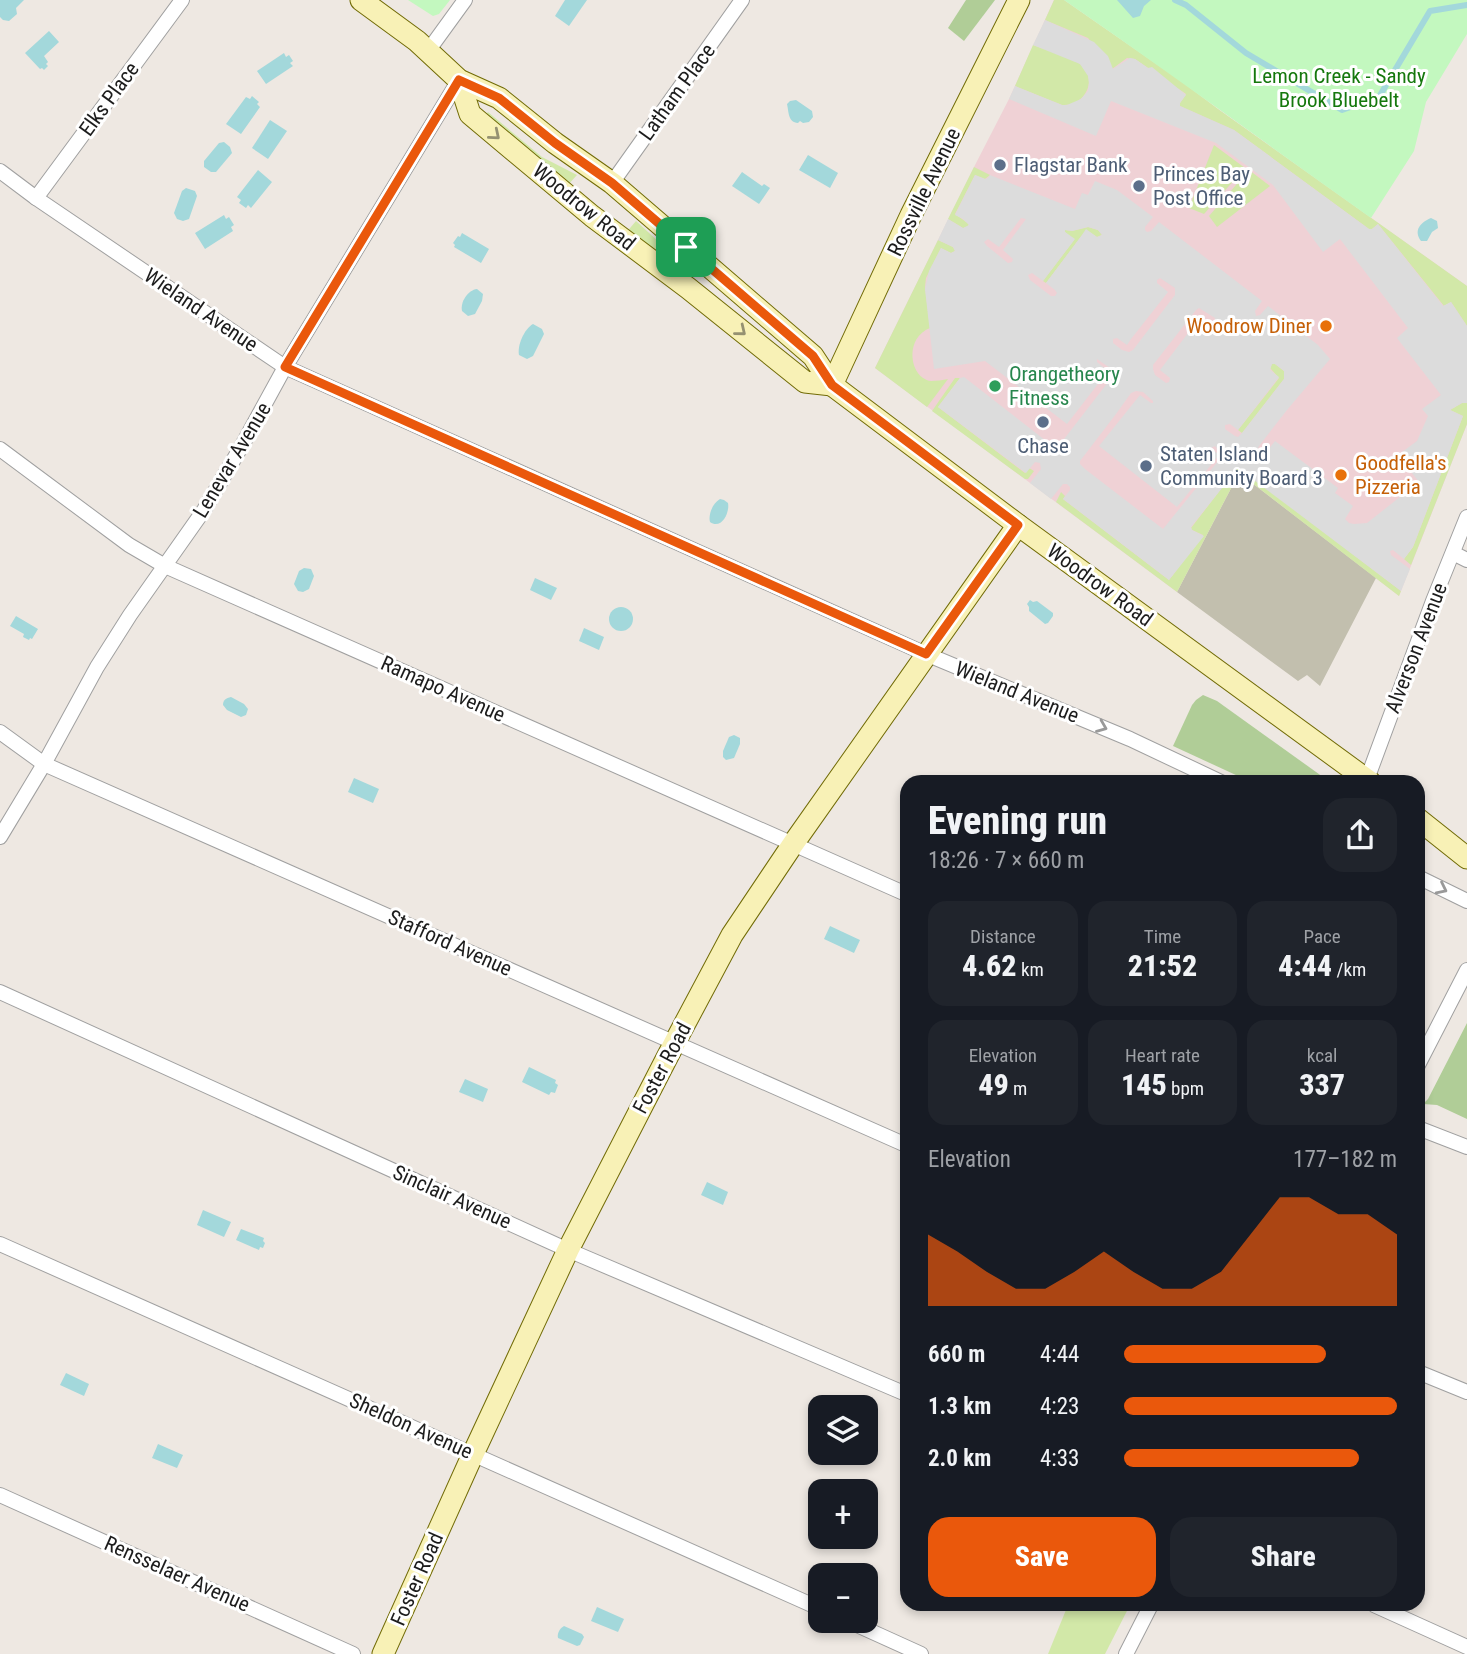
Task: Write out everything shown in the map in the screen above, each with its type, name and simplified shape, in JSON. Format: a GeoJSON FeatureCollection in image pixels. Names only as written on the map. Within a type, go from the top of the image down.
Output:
{"type":"FeatureCollection","features":[{"type":"Feature","properties":{"kind":"street","name":"Elks Place"},"geometry":{"type":"LineString","coordinates":[[36,198],[182,0]]}},
{"type":"Feature","properties":{"kind":"street","name":"Woodrow Road"},"geometry":{"type":"LineString","coordinates":[[361,0],[428,51],[459,80],[499,98],[555,143],[612,183],[813,356],[832,385],[1360,775]]}},
{"type":"Feature","properties":{"kind":"street"},"geometry":{"type":"LineString","coordinates":[[428,51],[465,0]]}},
{"type":"Feature","properties":{"kind":"street","name":"Latham Place"},"geometry":{"type":"LineString","coordinates":[[612,183],[742,0]]}},
{"type":"Feature","properties":{"kind":"street","name":"Rossville Avenue"},"geometry":{"type":"LineString","coordinates":[[832,385],[922,194],[1019,0]]}},
{"type":"Feature","properties":{"kind":"street","name":"Woodrow Road"},"geometry":{"type":"LineString","coordinates":[[459,80],[470,114],[592,216],[688,288],[805,382],[832,385]]}},
{"type":"Feature","properties":{"kind":"street","name":"Lenevar Avenue"},"geometry":{"type":"LineString","coordinates":[[0,837],[97,667],[204,510],[285,367],[459,80]]}},
{"type":"Feature","properties":{"kind":"street","name":"Wieland Avenue"},"geometry":{"type":"LineString","coordinates":[[0,171],[285,367],[926,654],[1130,739],[1206,775]]}},
{"type":"Feature","properties":{"kind":"street"},"geometry":{"type":"LineString","coordinates":[[592,216],[612,183]]}},
{"type":"Feature","properties":{"kind":"street","name":"Ramapo Avenue"},"geometry":{"type":"LineString","coordinates":[[0,450],[129,545],[164,566],[900,891]]}},
{"type":"Feature","properties":{"kind":"street","name":"Alverson Avenue"},"geometry":{"type":"LineString","coordinates":[[1370,775],[1467,517]]}},
{"type":"Feature","properties":{"kind":"street","name":"Foster Road"},"geometry":{"type":"LineString","coordinates":[[383,1654],[568,1250],[732,935],[1018,525]]}},
{"type":"Feature","properties":{"kind":"street"},"geometry":{"type":"LineString","coordinates":[[1453,553],[1467,561]]}},
{"type":"Feature","properties":{"kind":"street","name":"Stafford Avenue"},"geometry":{"type":"LineString","coordinates":[[0,732],[44,764],[900,1141]]}},
{"type":"Feature","properties":{"kind":"street"},"geometry":{"type":"LineString","coordinates":[[1425,825],[1467,858]]}},
{"type":"Feature","properties":{"kind":"street"},"geometry":{"type":"LineString","coordinates":[[1425,880],[1467,901]]}},
{"type":"Feature","properties":{"kind":"street"},"geometry":{"type":"LineString","coordinates":[[1425,1051],[1467,970]]}},
{"type":"Feature","properties":{"kind":"street","name":"Sinclair Avenue"},"geometry":{"type":"LineString","coordinates":[[0,992],[568,1250],[900,1391]]}},
{"type":"Feature","properties":{"kind":"street"},"geometry":{"type":"LineString","coordinates":[[1425,1131],[1467,1147]]}},
{"type":"Feature","properties":{"kind":"street","name":"Sheldon Avenue"},"geometry":{"type":"LineString","coordinates":[[0,1244],[808,1603]]}},
{"type":"Feature","properties":{"kind":"street"},"geometry":{"type":"LineString","coordinates":[[1425,1375],[1467,1392]]}},
{"type":"Feature","properties":{"kind":"street","name":"Rensselaer Avenue"},"geometry":{"type":"LineString","coordinates":[[0,1495],[353,1654]]}},
{"type":"Feature","properties":{"kind":"street"},"geometry":{"type":"LineString","coordinates":[[1126,1654],[1148,1611]]}},
{"type":"Feature","properties":{"kind":"street"},"geometry":{"type":"LineString","coordinates":[[1387,1611],[1467,1647]]}},
{"type":"Feature","properties":{"kind":"street"},"geometry":{"type":"LineString","coordinates":[[875,1633],[921,1654]]}},
{"type":"Feature","properties":{"kind":"shaded area"},"geometry":{"type":"Polygon","coordinates":[[[1054,0],[1064,0],[1467,286],[1467,424],[1399,596],[1239,473],[1177,592],[875,368],[1009,99],[1054,0]]]}},
{"type":"Feature","properties":{"kind":"shaded area"},"geometry":{"type":"Polygon","coordinates":[[[1045,20],[1094,42],[1108,56],[1113,69],[1130,58],[1148,68],[1152,67],[1186,95],[1180,106],[1234,130],[1369,229],[1378,224],[1443,306],[1451,302],[1467,326],[1467,403],[1450,410],[1463,416],[1413,547],[1404,559],[1393,550],[1390,551],[1391,555],[1410,569],[1401,591],[1238,468],[1191,527],[1204,536],[1169,580],[1063,499],[1070,490],[1067,484],[1063,484],[1051,499],[1030,483],[1041,469],[1040,463],[1035,462],[1026,473],[938,407],[960,378],[964,377],[1056,446],[1112,377],[1110,368],[1097,359],[1108,371],[1067,424],[985,361],[934,369],[925,289],[929,271],[941,248],[951,253],[955,251],[953,247],[938,240],[948,219],[963,228],[969,225],[955,215],[975,175],[985,179],[990,175],[1075,209],[1082,193],[1088,195],[1095,181],[1117,190],[1153,217],[1145,227],[1147,232],[1159,222],[1262,301],[1255,311],[1256,316],[1268,306],[1318,345],[1330,359],[1259,446],[1259,454],[1264,455],[1275,441],[1338,488],[1335,493],[1353,506],[1345,519],[1354,524],[1367,523],[1419,482],[1398,455],[1417,441],[1428,416],[1422,409],[1441,395],[1397,338],[1408,328],[1340,239],[1323,252],[1273,185],[1216,143],[1111,101],[1096,136],[1009,99],[1015,86],[1062,105],[1081,99],[1088,91],[1088,76],[1080,64],[1033,45],[1045,20]],[[1021,218],[999,247],[988,239],[984,242],[1008,263],[1012,262],[1013,259],[1003,250],[1026,219],[1021,218]],[[1088,227],[1065,230],[1075,239],[1043,281],[1032,273],[1028,275],[1030,280],[1051,296],[1057,293],[1046,283],[1086,229],[1097,237],[1102,235],[1098,230],[1088,227]],[[1160,278],[1157,283],[1168,292],[1127,345],[1117,338],[1113,339],[1113,343],[1122,350],[1133,350],[1175,295],[1175,288],[1160,278]],[[1199,308],[1153,365],[1155,375],[1166,383],[1170,378],[1160,370],[1201,316],[1211,324],[1216,322],[1215,318],[1199,308]],[[1272,364],[1270,370],[1279,377],[1238,430],[1230,424],[1225,425],[1225,429],[1238,437],[1284,379],[1284,371],[1272,364]],[[1136,391],[1131,393],[1080,464],[1163,529],[1223,455],[1215,446],[1211,448],[1219,455],[1177,507],[1099,446],[1140,395],[1151,403],[1153,401],[1143,392],[1136,391]]]}},
{"type":"Feature","properties":{"kind":"shaded area"},"geometry":{"type":"Polygon","coordinates":[[[1239,473],[1376,578],[1320,686],[1307,675],[1298,681],[1177,592],[1239,473]]]}},
{"type":"Feature","properties":{"kind":"green space"},"geometry":{"type":"Polygon","coordinates":[[[408,0],[450,0],[439,14],[433,16],[408,0]]]}},
{"type":"Feature","properties":{"kind":"green space"},"geometry":{"type":"Polygon","coordinates":[[[966,0],[995,0],[964,41],[948,28],[966,0]]]}},
{"type":"Feature","properties":{"kind":"green space"},"geometry":{"type":"Polygon","coordinates":[[[1054,0],[1064,0],[1181,81],[1467,286],[1467,326],[1451,302],[1444,306],[1378,224],[1369,229],[1234,130],[1180,106],[1186,94],[1135,59],[1127,58],[1112,69],[1088,38],[1045,20],[1054,0]]]}},
{"type":"Feature","properties":{"kind":"green space","name":"Lemon Creek - Sandy Brook Bluebelt"},"geometry":{"type":"Polygon","coordinates":[[[1064,0],[1467,0],[1467,34],[1426,102],[1414,151],[1371,218],[1064,0]]]}},
{"type":"Feature","properties":{"kind":"green space"},"geometry":{"type":"Polygon","coordinates":[[[1033,45],[1064,56],[1086,70],[1089,84],[1083,97],[1077,102],[1062,105],[1015,86],[1033,45]]]}},
{"type":"Feature","properties":{"kind":"green space"},"geometry":{"type":"Polygon","coordinates":[[[488,112],[542,157],[577,175],[567,186],[484,117],[488,112]]]}},
{"type":"Feature","properties":{"kind":"green space"},"geometry":{"type":"Polygon","coordinates":[[[1214,145],[1245,168],[1204,214],[1189,208],[1214,145]]]}},
{"type":"Feature","properties":{"kind":"green space"},"geometry":{"type":"Polygon","coordinates":[[[974,167],[990,175],[985,179],[975,175],[955,214],[969,224],[963,228],[948,219],[974,167]]]}},
{"type":"Feature","properties":{"kind":"green space"},"geometry":{"type":"Polygon","coordinates":[[[1249,170],[1270,186],[1217,227],[1209,216],[1249,170]]]}},
{"type":"Feature","properties":{"kind":"green space"},"geometry":{"type":"Polygon","coordinates":[[[636,221],[682,263],[680,266],[625,234],[636,221]]]}},
{"type":"Feature","properties":{"kind":"green space"},"geometry":{"type":"Polygon","coordinates":[[[1088,227],[1098,230],[1102,235],[1097,237],[1086,230],[1046,283],[1043,281],[1074,240],[1065,230],[1088,227]]]}},
{"type":"Feature","properties":{"kind":"green space"},"geometry":{"type":"Polygon","coordinates":[[[938,240],[953,247],[955,251],[951,253],[941,248],[926,278],[930,328],[916,340],[912,357],[918,373],[924,378],[931,381],[948,379],[927,407],[875,368],[938,240]]]}},
{"type":"Feature","properties":{"kind":"green space"},"geometry":{"type":"Polygon","coordinates":[[[1272,364],[1284,371],[1284,379],[1242,433],[1238,430],[1279,378],[1270,368],[1272,364]]]}},
{"type":"Feature","properties":{"kind":"green space"},"geometry":{"type":"Polygon","coordinates":[[[955,378],[960,378],[938,407],[1025,473],[1029,468],[1034,471],[1028,479],[932,411],[955,378]]]}},
{"type":"Feature","properties":{"kind":"green space"},"geometry":{"type":"Polygon","coordinates":[[[1467,403],[1467,424],[1411,565],[1404,559],[1413,547],[1463,416],[1450,410],[1467,403]]]}},
{"type":"Feature","properties":{"kind":"green space"},"geometry":{"type":"Polygon","coordinates":[[[1237,468],[1401,591],[1399,596],[1239,473],[1177,592],[1056,502],[1061,492],[1065,496],[1063,499],[1169,580],[1203,535],[1191,528],[1237,468]]]}},
{"type":"Feature","properties":{"kind":"green space"},"geometry":{"type":"Polygon","coordinates":[[[1203,695],[1217,701],[1320,775],[1236,775],[1173,746],[1196,700],[1203,695]]]}},
{"type":"Feature","properties":{"kind":"green space"},"geometry":{"type":"Polygon","coordinates":[[[1467,1023],[1467,1119],[1437,1105],[1425,1104],[1467,1023]]]}},
{"type":"Feature","properties":{"kind":"green space"},"geometry":{"type":"Polygon","coordinates":[[[1066,1611],[1127,1611],[1105,1654],[1048,1654],[1066,1611]]]}},
{"type":"Feature","properties":{"kind":"water"},"geometry":{"type":"Polygon","coordinates":[[[0,0],[24,0],[16,8],[17,14],[9,21],[0,17],[0,0]]]}},
{"type":"Feature","properties":{"kind":"water"},"geometry":{"type":"Polygon","coordinates":[[[565,0],[587,0],[569,26],[555,16],[565,0]]]}},
{"type":"Feature","properties":{"kind":"water"},"geometry":{"type":"Polygon","coordinates":[[[1117,0],[1151,0],[1144,6],[1140,16],[1133,18],[1117,0]]]}},
{"type":"Feature","properties":{"kind":"water"},"geometry":{"type":"Polygon","coordinates":[[[49,31],[59,42],[44,56],[48,66],[44,70],[25,53],[49,31]]]}},
{"type":"Feature","properties":{"kind":"water"},"geometry":{"type":"Polygon","coordinates":[[[284,53],[286,57],[289,55],[293,66],[266,84],[257,71],[284,53]]]}},
{"type":"Feature","properties":{"kind":"water"},"geometry":{"type":"Polygon","coordinates":[[[252,96],[259,102],[257,104],[260,107],[241,134],[226,124],[246,97],[250,99],[252,96]]]}},
{"type":"Feature","properties":{"kind":"water"},"geometry":{"type":"Polygon","coordinates":[[[796,100],[812,111],[813,117],[809,122],[798,123],[791,119],[787,104],[796,100]]]}},
{"type":"Feature","properties":{"kind":"water"},"geometry":{"type":"Polygon","coordinates":[[[270,120],[287,131],[268,159],[252,148],[270,120]]]}},
{"type":"Feature","properties":{"kind":"water"},"geometry":{"type":"Polygon","coordinates":[[[224,142],[232,153],[216,172],[211,172],[204,167],[204,161],[219,143],[224,142]]]}},
{"type":"Feature","properties":{"kind":"water"},"geometry":{"type":"Polygon","coordinates":[[[808,155],[838,173],[830,188],[799,170],[808,155]]]}},
{"type":"Feature","properties":{"kind":"water"},"geometry":{"type":"Polygon","coordinates":[[[258,170],[272,182],[251,208],[248,205],[246,208],[239,203],[241,200],[237,197],[258,170]]]}},
{"type":"Feature","properties":{"kind":"water"},"geometry":{"type":"Polygon","coordinates":[[[742,172],[762,186],[764,184],[770,188],[759,204],[732,186],[742,172]]]}},
{"type":"Feature","properties":{"kind":"water"},"geometry":{"type":"Polygon","coordinates":[[[186,188],[195,191],[197,196],[189,219],[183,221],[177,219],[174,213],[182,191],[186,188]]]}},
{"type":"Feature","properties":{"kind":"water"},"geometry":{"type":"Polygon","coordinates":[[[224,215],[226,219],[229,217],[234,225],[231,227],[233,231],[205,249],[195,233],[224,215]]]}},
{"type":"Feature","properties":{"kind":"water"},"geometry":{"type":"Polygon","coordinates":[[[1431,218],[1437,221],[1438,228],[1427,241],[1421,241],[1419,227],[1431,218]]]}},
{"type":"Feature","properties":{"kind":"water"},"geometry":{"type":"Polygon","coordinates":[[[462,233],[489,249],[481,263],[454,247],[453,243],[462,233]]]}},
{"type":"Feature","properties":{"kind":"water"},"geometry":{"type":"Polygon","coordinates":[[[477,289],[483,294],[482,301],[475,314],[468,316],[462,311],[463,300],[477,289]]]}},
{"type":"Feature","properties":{"kind":"water"},"geometry":{"type":"Polygon","coordinates":[[[533,324],[542,329],[544,334],[533,356],[527,359],[519,355],[519,347],[524,334],[533,324]]]}},
{"type":"Feature","properties":{"kind":"water"},"geometry":{"type":"Polygon","coordinates":[[[720,499],[728,503],[728,511],[721,522],[714,524],[710,522],[710,512],[720,499]]]}},
{"type":"Feature","properties":{"kind":"water"},"geometry":{"type":"Polygon","coordinates":[[[304,568],[311,569],[314,576],[309,589],[303,592],[298,591],[294,584],[299,571],[304,568]]]}},
{"type":"Feature","properties":{"kind":"water"},"geometry":{"type":"Polygon","coordinates":[[[535,578],[557,588],[551,600],[530,590],[535,578]]]}},
{"type":"Feature","properties":{"kind":"water"},"geometry":{"type":"Polygon","coordinates":[[[1030,600],[1037,601],[1053,613],[1048,623],[1045,624],[1029,611],[1027,604],[1030,600]]]}},
{"type":"Feature","properties":{"kind":"water"},"geometry":{"type":"Polygon","coordinates":[[[621,607],[630,610],[633,619],[630,628],[621,631],[612,628],[609,619],[612,610],[621,607]]]}},
{"type":"Feature","properties":{"kind":"water"},"geometry":{"type":"Polygon","coordinates":[[[16,616],[38,629],[32,639],[23,637],[24,634],[10,626],[16,616]]]}},
{"type":"Feature","properties":{"kind":"water"},"geometry":{"type":"Polygon","coordinates":[[[584,628],[604,637],[599,650],[579,641],[584,628]]]}},
{"type":"Feature","properties":{"kind":"water"},"geometry":{"type":"Polygon","coordinates":[[[231,697],[244,704],[248,709],[246,715],[241,717],[227,710],[223,705],[226,699],[231,697]]]}},
{"type":"Feature","properties":{"kind":"water"},"geometry":{"type":"Polygon","coordinates":[[[734,735],[740,738],[740,744],[734,758],[726,760],[723,751],[729,737],[734,735]]]}},
{"type":"Feature","properties":{"kind":"water"},"geometry":{"type":"Polygon","coordinates":[[[354,778],[379,789],[373,803],[348,792],[354,778]]]}},
{"type":"Feature","properties":{"kind":"water"},"geometry":{"type":"Polygon","coordinates":[[[830,926],[860,940],[854,953],[824,939],[830,926]]]}},
{"type":"Feature","properties":{"kind":"water"},"geometry":{"type":"Polygon","coordinates":[[[529,1067],[556,1080],[558,1085],[555,1093],[551,1092],[549,1095],[522,1082],[529,1067]]]}},
{"type":"Feature","properties":{"kind":"water"},"geometry":{"type":"Polygon","coordinates":[[[465,1079],[488,1089],[483,1102],[459,1092],[465,1079]]]}},
{"type":"Feature","properties":{"kind":"water"},"geometry":{"type":"Polygon","coordinates":[[[707,1182],[728,1192],[723,1205],[701,1195],[707,1182]]]}},
{"type":"Feature","properties":{"kind":"water"},"geometry":{"type":"Polygon","coordinates":[[[203,1210],[231,1222],[224,1237],[197,1225],[203,1210]]]}},
{"type":"Feature","properties":{"kind":"water"},"geometry":{"type":"Polygon","coordinates":[[[241,1229],[264,1238],[263,1248],[260,1247],[259,1250],[236,1240],[241,1229]]]}},
{"type":"Feature","properties":{"kind":"water"},"geometry":{"type":"Polygon","coordinates":[[[66,1373],[89,1384],[84,1396],[60,1385],[66,1373]]]}},
{"type":"Feature","properties":{"kind":"water"},"geometry":{"type":"Polygon","coordinates":[[[158,1444],[183,1455],[177,1468],[152,1458],[158,1444]]]}},
{"type":"Feature","properties":{"kind":"water"},"geometry":{"type":"Polygon","coordinates":[[[597,1607],[624,1619],[618,1632],[591,1621],[597,1607]]]}},
{"type":"Feature","properties":{"kind":"water"},"geometry":{"type":"Polygon","coordinates":[[[564,1626],[582,1634],[584,1637],[580,1645],[558,1638],[564,1626]]]}},
{"type":"Feature","properties":{"kind":"waterway"},"geometry":{"type":"LineString","coordinates":[[1175,0],[1186,5],[1246,53],[1342,110],[1379,97],[1430,11],[1467,5]]}},
{"type":"Feature","properties":{"kind":"place","name":"Flagstar Bank"},"geometry":{"type":"Point","coordinates":[1000,165]}},
{"type":"Feature","properties":{"kind":"place","name":"Princes Bay Post Office"},"geometry":{"type":"Point","coordinates":[1139,186]}},
{"type":"Feature","properties":{"kind":"place","name":"Woodrow Diner"},"geometry":{"type":"Point","coordinates":[1326,326]}},
{"type":"Feature","properties":{"kind":"place","name":"Orangetheory Fitness"},"geometry":{"type":"Point","coordinates":[995,386]}},
{"type":"Feature","properties":{"kind":"place","name":"Chase"},"geometry":{"type":"Point","coordinates":[1043,422]}},
{"type":"Feature","properties":{"kind":"place","name":"Staten Island Community Board 3"},"geometry":{"type":"Point","coordinates":[1146,466]}},
{"type":"Feature","properties":{"kind":"place","name":"Goodfella's Pizzeria"},"geometry":{"type":"Point","coordinates":[1341,475]}},
{"type":"Feature","properties":{"kind":"route"},"geometry":{"type":"LineString","coordinates":[[459,80],[499,98],[555,143],[612,183],[686,247],[813,356],[832,385],[1018,525],[926,654],[285,367],[459,80]]}}]}
